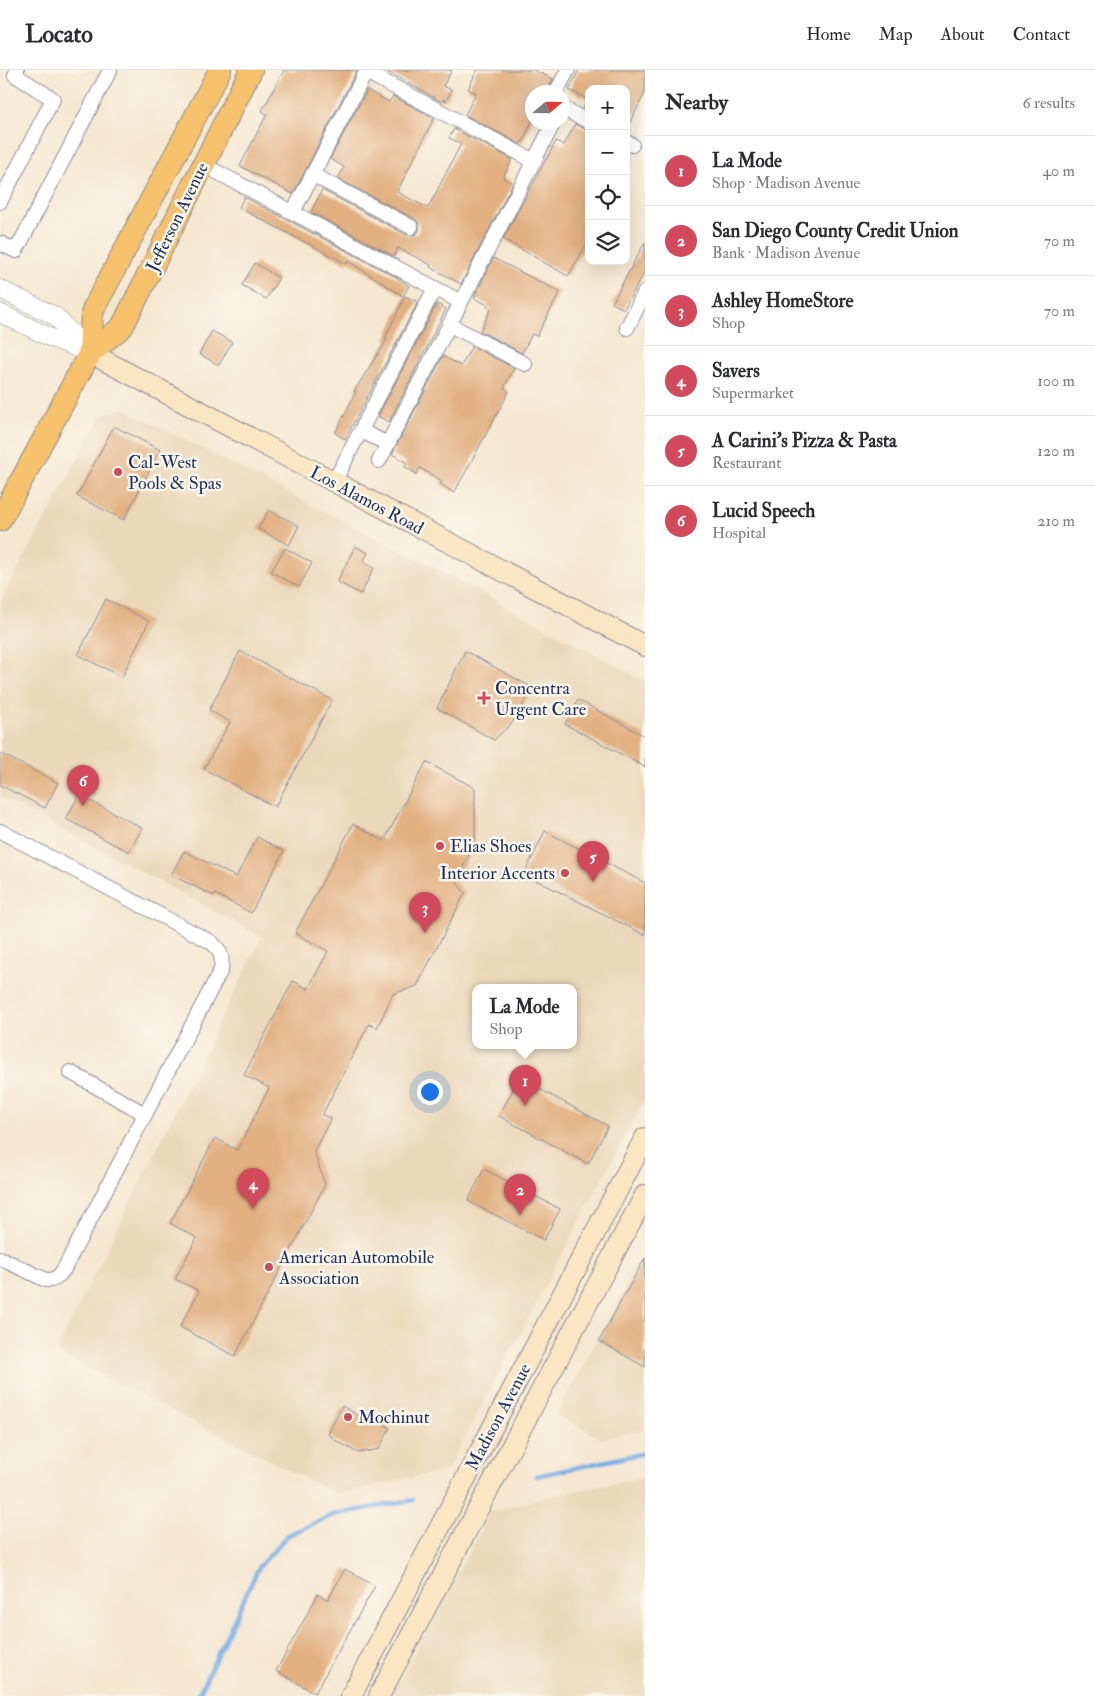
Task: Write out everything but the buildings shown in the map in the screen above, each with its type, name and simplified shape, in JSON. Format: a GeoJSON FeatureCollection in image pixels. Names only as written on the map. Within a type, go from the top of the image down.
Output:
{"type":"FeatureCollection","features":[{"type":"Feature","properties":{"kind":"main road","name":"Jefferson Avenue"},"geometry":{"type":"LineString","coordinates":[[90,353],[94,308],[220,70]]}},
{"type":"Feature","properties":{"kind":"main road","name":"Jefferson Avenue"},"geometry":{"type":"LineString","coordinates":[[0,520],[90,353],[122,327],[250,70]]}},
{"type":"Feature","properties":{"kind":"main road","name":"Los Alamos Road"},"geometry":{"type":"LineString","coordinates":[[90,353],[645,646]]}},
{"type":"Feature","properties":{"kind":"main road","name":"Madison Avenue"},"geometry":{"type":"LineString","coordinates":[[351,1696],[645,1138]]}},
{"type":"Feature","properties":{"kind":"main road","name":"Madison Avenue"},"geometry":{"type":"LineString","coordinates":[[379,1696],[645,1195]]}},
{"type":"Feature","properties":{"kind":"street"},"geometry":{"type":"LineString","coordinates":[[0,202],[54,99],[15,75],[18,70]]}},
{"type":"Feature","properties":{"kind":"street"},"geometry":{"type":"LineString","coordinates":[[0,243],[16,251],[110,70]]}},
{"type":"Feature","properties":{"kind":"street"},"geometry":{"type":"LineString","coordinates":[[560,85],[568,70]]}},
{"type":"Feature","properties":{"kind":"street"},"geometry":{"type":"LineString","coordinates":[[293,212],[367,71],[534,161]]}},
{"type":"Feature","properties":{"kind":"street"},"geometry":{"type":"LineString","coordinates":[[570,112],[585,120]]}},
{"type":"Feature","properties":{"kind":"street"},"geometry":{"type":"LineString","coordinates":[[379,461],[550,130]]}},
{"type":"Feature","properties":{"kind":"street"},"geometry":{"type":"LineString","coordinates":[[202,164],[462,302]]}},
{"type":"Feature","properties":{"kind":"street"},"geometry":{"type":"LineString","coordinates":[[313,175],[411,227]]}},
{"type":"Feature","properties":{"kind":"street"},"geometry":{"type":"LineString","coordinates":[[334,482],[434,288]]}},
{"type":"Feature","properties":{"kind":"street"},"geometry":{"type":"LineString","coordinates":[[0,289],[54,316],[90,353]]}},
{"type":"Feature","properties":{"kind":"street"},"geometry":{"type":"LineString","coordinates":[[626,328],[645,292]]}},
{"type":"Feature","properties":{"kind":"street"},"geometry":{"type":"LineString","coordinates":[[0,312],[47,336],[90,353]]}},
{"type":"Feature","properties":{"kind":"street"},"geometry":{"type":"LineString","coordinates":[[450,325],[525,364]]}},
{"type":"Feature","properties":{"kind":"street"},"geometry":{"type":"LineString","coordinates":[[361,431],[388,444]]}},
{"type":"Feature","properties":{"kind":"street"},"geometry":{"type":"LineString","coordinates":[[0,831],[211,942],[218,948],[223,961],[221,970],[64,1269],[58,1277],[52,1281],[46,1280],[0,1258]]}},
{"type":"Feature","properties":{"kind":"street"},"geometry":{"type":"LineString","coordinates":[[70,1072],[145,1114]]}},
{"type":"Feature","properties":{"kind":"shaded area"},"geometry":{"type":"Polygon","coordinates":[[[123,408],[444,573],[645,681],[645,1099],[447,1470],[336,1494],[56,1352],[262,937],[0,796],[0,602],[102,415],[123,408]]]}},
{"type":"Feature","properties":{"kind":"shaded area"},"geometry":{"type":"Polygon","coordinates":[[[645,1250],[645,1429],[602,1439],[557,1415],[645,1250]]]}},
{"type":"Feature","properties":{"kind":"shaded area"},"geometry":{"type":"Polygon","coordinates":[[[645,1477],[645,1696],[391,1696],[491,1512],[550,1496],[645,1477]]]}},
{"type":"Feature","properties":{"kind":"waterway"},"geometry":{"type":"LineString","coordinates":[[536,1476],[645,1453]]}},
{"type":"Feature","properties":{"kind":"waterway"},"geometry":{"type":"LineString","coordinates":[[198,1696],[259,1567],[288,1535],[333,1515],[413,1500]]}},
{"type":"Feature","properties":{"kind":"place","name":"Cal-West Pools & Spas"},"geometry":{"type":"Point","coordinates":[118,472]}},
{"type":"Feature","properties":{"kind":"place","name":"Concentra Urgent Care"},"geometry":{"type":"Point","coordinates":[484,698]}},
{"type":"Feature","properties":{"kind":"place","name":"Lucid Speech"},"geometry":{"type":"Point","coordinates":[83,806]}},
{"type":"Feature","properties":{"kind":"place","name":"Elias Shoes"},"geometry":{"type":"Point","coordinates":[440,846]}},
{"type":"Feature","properties":{"kind":"place","name":"Interior Accents"},"geometry":{"type":"Point","coordinates":[565,873]}},
{"type":"Feature","properties":{"kind":"place","name":"A Carini's Pizza & Pasta"},"geometry":{"type":"Point","coordinates":[593,882]}},
{"type":"Feature","properties":{"kind":"place","name":"Ashley HomeStore"},"geometry":{"type":"Point","coordinates":[425,933]}},
{"type":"Feature","properties":{"kind":"place","name":"La Mode"},"geometry":{"type":"Point","coordinates":[525,1106]}},
{"type":"Feature","properties":{"kind":"place","name":"Savers"},"geometry":{"type":"Point","coordinates":[253,1209]}},
{"type":"Feature","properties":{"kind":"place","name":"San Diego County Credit Union"},"geometry":{"type":"Point","coordinates":[520,1215]}},
{"type":"Feature","properties":{"kind":"place","name":"American Automobile Association"},"geometry":{"type":"Point","coordinates":[269,1267]}},
{"type":"Feature","properties":{"kind":"place","name":"Mochinut"},"geometry":{"type":"Point","coordinates":[348,1417]}}]}
